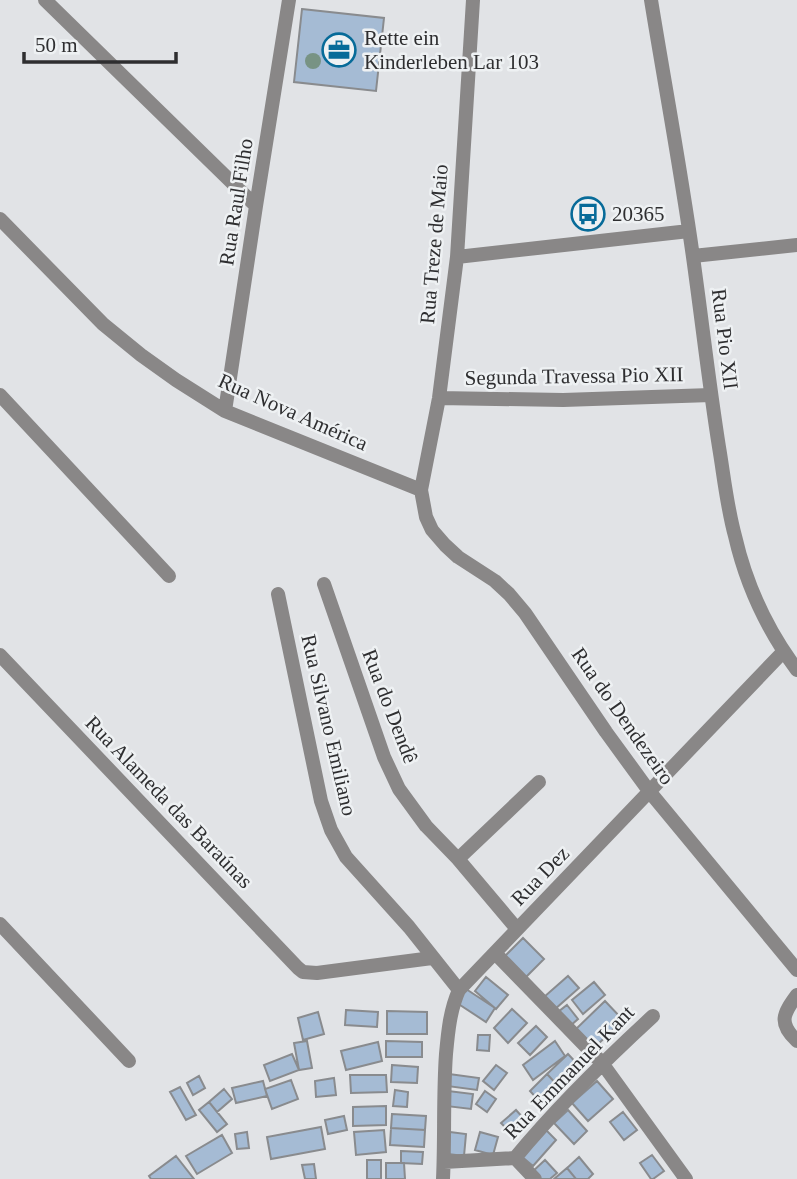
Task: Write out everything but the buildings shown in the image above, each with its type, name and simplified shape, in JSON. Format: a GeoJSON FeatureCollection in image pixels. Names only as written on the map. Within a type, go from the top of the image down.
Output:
{"type":"FeatureCollection","features":[{"type":"Feature","properties":{"kind":"street"},"geometry":{"type":"LineString","coordinates":[[45,0],[256,206]]}},
{"type":"Feature","properties":{"kind":"street","name":"Rua Raul Filho"},"geometry":{"type":"LineString","coordinates":[[225,411],[289,0]]}},
{"type":"Feature","properties":{"kind":"street","name":"Rua Treze de Maio"},"geometry":{"type":"LineString","coordinates":[[421,490],[439,398],[457,257],[473,0]]}},
{"type":"Feature","properties":{"kind":"street","name":"Rua Pio XII"},"geometry":{"type":"LineString","coordinates":[[651,0],[693,256],[710,395],[735,538],[752,590],[767,623],[783,652],[797,670]]}},
{"type":"Feature","properties":{"kind":"street","name":"Rua Nova América"},"geometry":{"type":"LineString","coordinates":[[0,219],[103,324],[150,361],[225,411],[421,490]]}},
{"type":"Feature","properties":{"kind":"street"},"geometry":{"type":"LineString","coordinates":[[457,257],[689,231]]}},
{"type":"Feature","properties":{"kind":"street"},"geometry":{"type":"LineString","coordinates":[[693,256],[797,244]]}},
{"type":"Feature","properties":{"kind":"street"},"geometry":{"type":"LineString","coordinates":[[0,395],[169,576]]}},
{"type":"Feature","properties":{"kind":"street","name":"Segunda Travessa Pio XII"},"geometry":{"type":"LineString","coordinates":[[439,398],[563,400],[710,395]]}},
{"type":"Feature","properties":{"kind":"street","name":"Rua do Dendezeiro"},"geometry":{"type":"LineString","coordinates":[[421,490],[426,517],[432,530],[458,557],[495,581],[509,594],[538,631],[649,792],[797,970]]}},
{"type":"Feature","properties":{"kind":"street","name":"Rua do Dendê"},"geometry":{"type":"LineString","coordinates":[[324,584],[384,757],[400,789],[517,929]]}},
{"type":"Feature","properties":{"kind":"street","name":"Rua Silvano Emiliano"},"geometry":{"type":"LineString","coordinates":[[278,593],[321,801],[331,830],[346,857],[459,990]]}},
{"type":"Feature","properties":{"kind":"street","name":"Rua Dez"},"geometry":{"type":"LineString","coordinates":[[443,1179],[447,1041],[452,1007],[459,990],[783,652]]}},
{"type":"Feature","properties":{"kind":"street","name":"Rua Alameda das Baraúnas"},"geometry":{"type":"LineString","coordinates":[[0,655],[303,972],[432,958]]}},
{"type":"Feature","properties":{"kind":"street"},"geometry":{"type":"LineString","coordinates":[[458,859],[539,782]]}},
{"type":"Feature","properties":{"kind":"street"},"geometry":{"type":"LineString","coordinates":[[0,924],[129,1061]]}},
{"type":"Feature","properties":{"kind":"street"},"geometry":{"type":"LineString","coordinates":[[495,953],[602,1063],[686,1179]]}},
{"type":"Feature","properties":{"kind":"street"},"geometry":{"type":"LineString","coordinates":[[797,995],[786,1010],[785,1016],[786,1027],[797,1041]]}},
{"type":"Feature","properties":{"kind":"street","name":"Rua Emmanuel Kant"},"geometry":{"type":"LineString","coordinates":[[515,1158],[544,1123],[602,1063],[653,1016]]}},
{"type":"Feature","properties":{"kind":"street"},"geometry":{"type":"LineString","coordinates":[[444,1162],[515,1158],[535,1179]]}},
{"type":"Feature","properties":{"kind":"place","name":"Rette ein Kinderleben Lar 103"},"geometry":{"type":"Point","coordinates":[339,50]}},
{"type":"Feature","properties":{"kind":"place","name":"20365"},"geometry":{"type":"Point","coordinates":[588,214]}}]}
